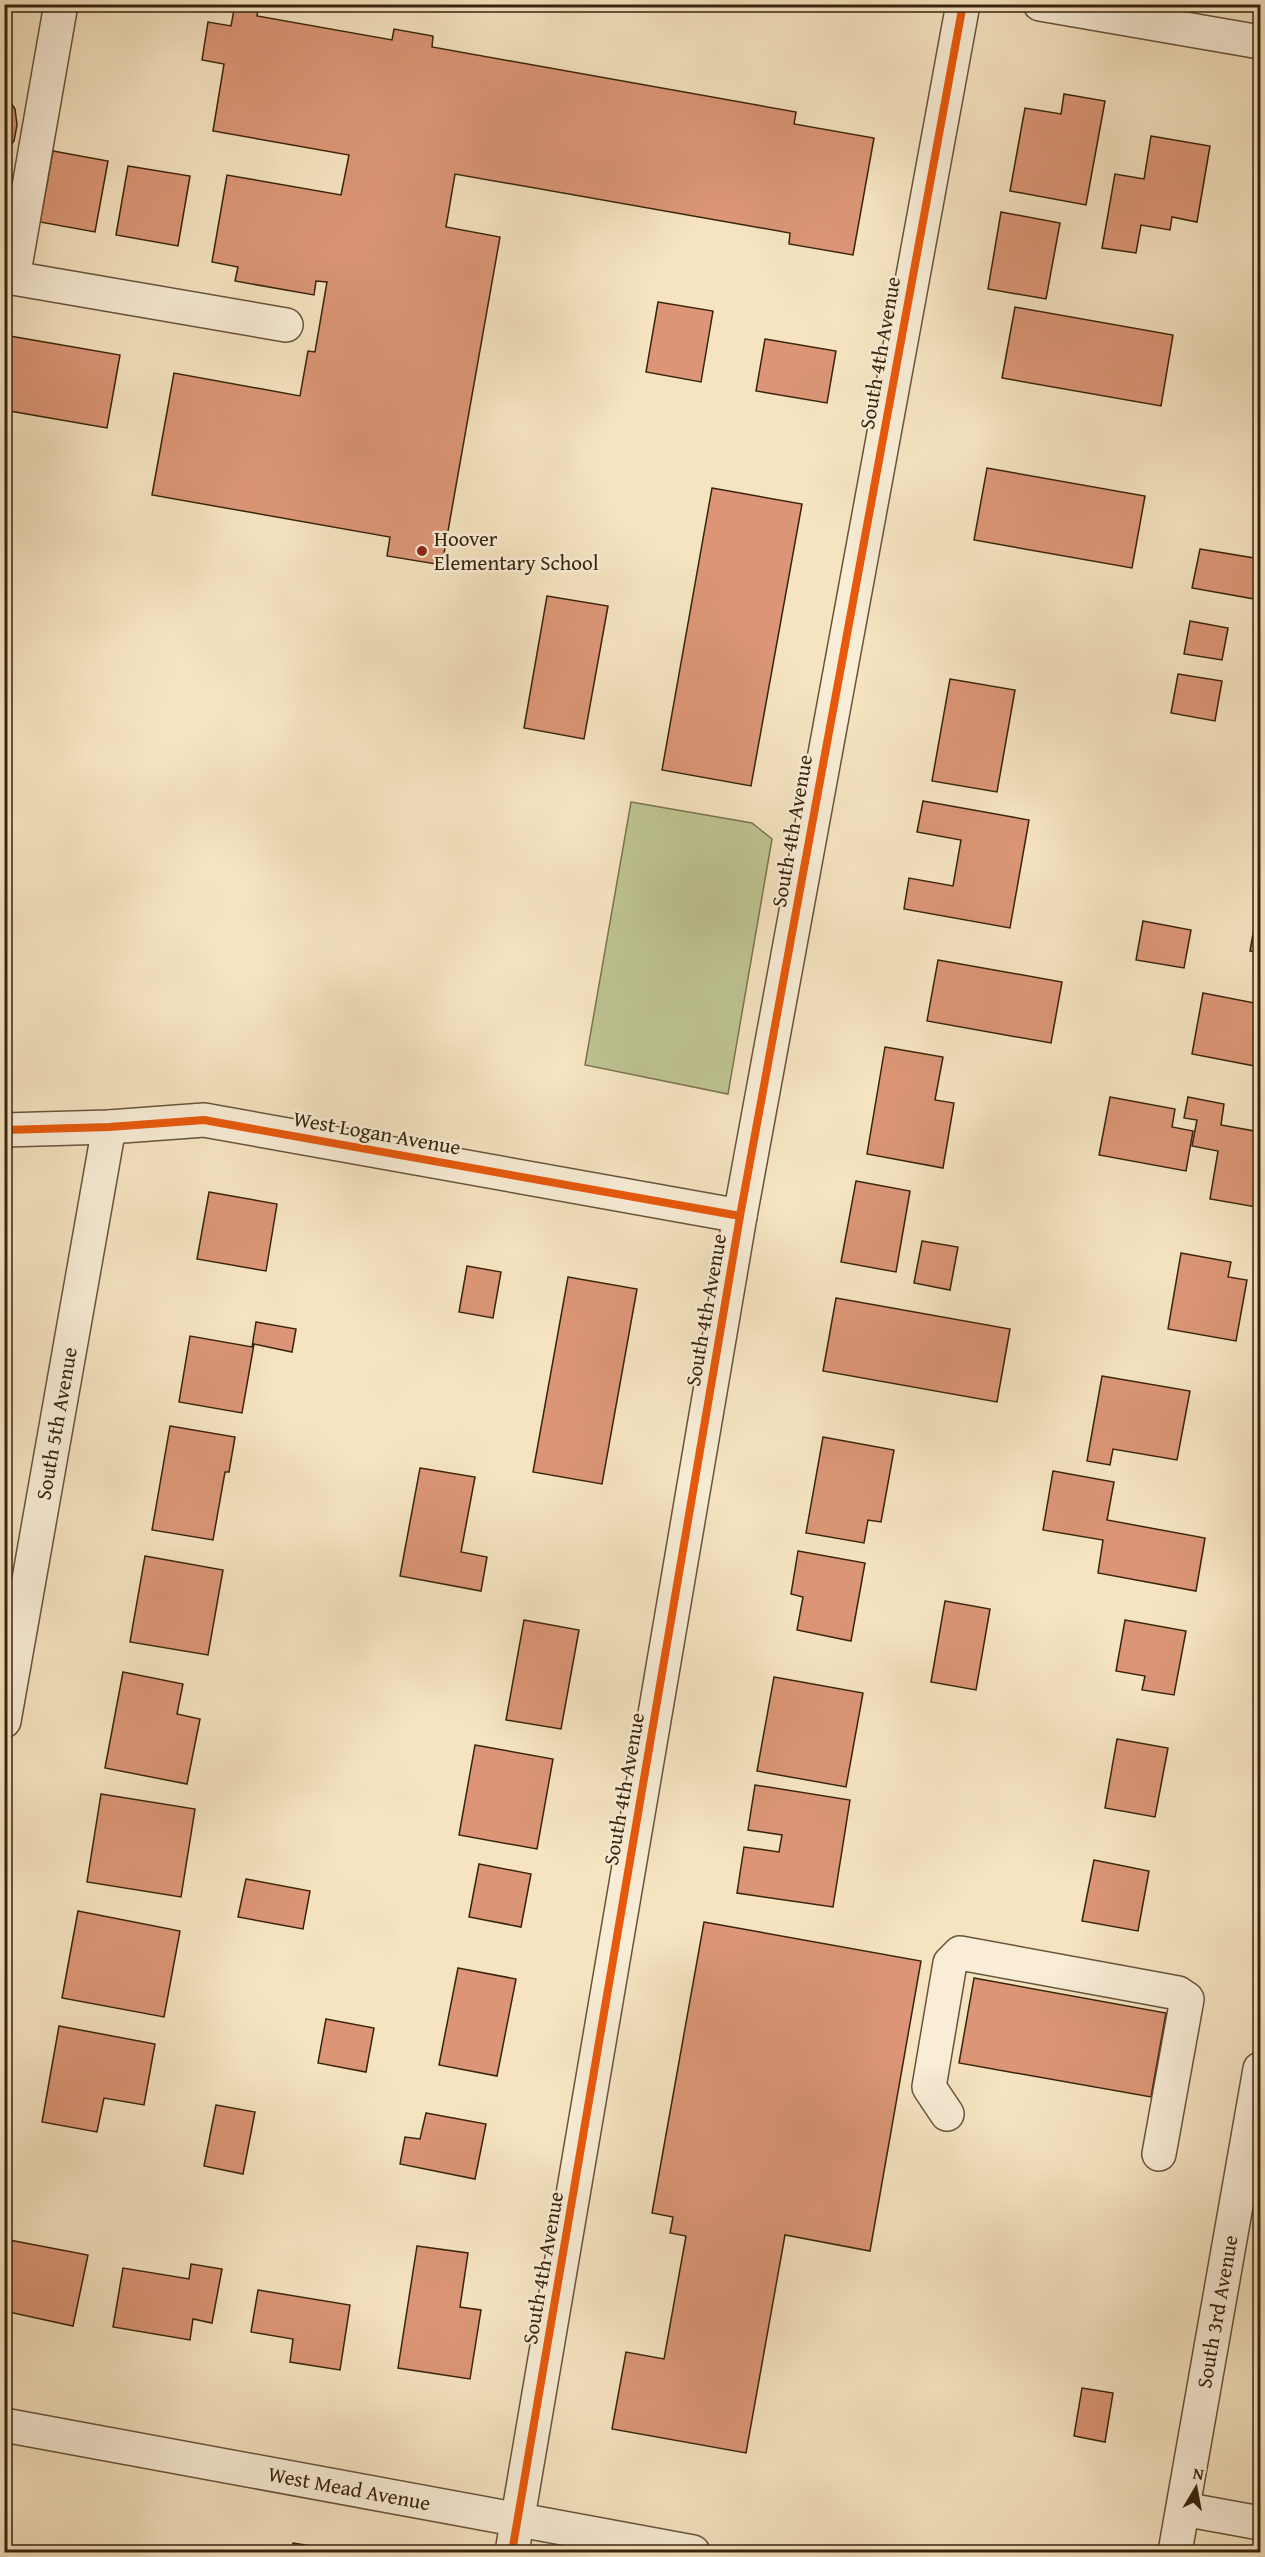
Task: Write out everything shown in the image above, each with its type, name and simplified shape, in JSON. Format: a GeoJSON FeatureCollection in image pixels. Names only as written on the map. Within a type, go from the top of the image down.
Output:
{"type":"FeatureCollection","features":[{"type":"Feature","properties":{"kind":"street"},"geometry":{"type":"LineString","coordinates":[[61,4],[13,278],[286,325]]}},
{"type":"Feature","properties":{"kind":"street","name":"South 4th Avenue"},"geometry":{"type":"LineString","coordinates":[[512,2553],[740,1216],[963,4]]}},
{"type":"Feature","properties":{"kind":"street"},"geometry":{"type":"LineString","coordinates":[[1040,4],[1260,42]]}},
{"type":"Feature","properties":{"kind":"street","name":"West Logan Avenue"},"geometry":{"type":"LineString","coordinates":[[4,1130],[109,1127],[204,1120],[740,1216]]}},
{"type":"Feature","properties":{"kind":"street","name":"South 5th Avenue"},"geometry":{"type":"LineString","coordinates":[[4,1721],[109,1127]]}},
{"type":"Feature","properties":{"kind":"street"},"geometry":{"type":"LineString","coordinates":[[947,2114],[929,2086],[950,1963],[960,1953],[1178,1993],[1187,2000],[1159,2154]]}},
{"type":"Feature","properties":{"kind":"street","name":"South 3rd Avenue"},"geometry":{"type":"LineString","coordinates":[[1175,2553],[1260,2069]]}},
{"type":"Feature","properties":{"kind":"street","name":"West Mead Avenue"},"geometry":{"type":"LineString","coordinates":[[4,2425],[693,2553]]}},
{"type":"Feature","properties":{"kind":"street"},"geometry":{"type":"LineString","coordinates":[[1183,2509],[1260,2523]]}},
{"type":"Feature","properties":{"kind":"green space"},"geometry":{"type":"Polygon","coordinates":[[[631,802],[752,823],[772,839],[728,1094],[585,1065],[631,802]]]}},
{"type":"Feature","properties":{"kind":"building"},"geometry":{"type":"Polygon","coordinates":[[[235,4],[259,4],[257,16],[392,40],[394,29],[433,36],[432,47],[796,112],[794,124],[874,138],[853,255],[789,244],[790,233],[455,174],[446,227],[500,237],[442,565],[387,556],[390,537],[152,495],[174,373],[300,396],[308,351],[315,352],[327,282],[316,281],[314,295],[235,281],[238,267],[212,262],[227,175],[341,195],[349,155],[213,131],[224,64],[202,60],[208,22],[231,26],[235,4]]]}},
{"type":"Feature","properties":{"kind":"building"},"geometry":{"type":"Polygon","coordinates":[[[4,92],[15,109],[17,125],[14,141],[4,155],[4,92]]]}},
{"type":"Feature","properties":{"kind":"building"},"geometry":{"type":"Polygon","coordinates":[[[1064,94],[1105,101],[1086,205],[1010,191],[1025,108],[1061,114],[1064,94]]]}},
{"type":"Feature","properties":{"kind":"building"},"geometry":{"type":"Polygon","coordinates":[[[1151,136],[1210,146],[1197,222],[1172,217],[1170,230],[1141,225],[1136,253],[1102,248],[1115,174],[1144,179],[1151,136]]]}},
{"type":"Feature","properties":{"kind":"building"},"geometry":{"type":"Polygon","coordinates":[[[53,151],[108,161],[95,232],[40,222],[53,151]]]}},
{"type":"Feature","properties":{"kind":"building"},"geometry":{"type":"Polygon","coordinates":[[[128,166],[190,176],[178,246],[116,235],[128,166]]]}},
{"type":"Feature","properties":{"kind":"building"},"geometry":{"type":"Polygon","coordinates":[[[1001,212],[1060,223],[1046,299],[988,289],[1001,212]]]}},
{"type":"Feature","properties":{"kind":"building"},"geometry":{"type":"Polygon","coordinates":[[[658,302],[713,311],[701,382],[646,372],[658,302]]]}},
{"type":"Feature","properties":{"kind":"building"},"geometry":{"type":"Polygon","coordinates":[[[1015,307],[1173,335],[1161,406],[1002,378],[1015,307]]]}},
{"type":"Feature","properties":{"kind":"building"},"geometry":{"type":"Polygon","coordinates":[[[4,335],[120,355],[107,428],[4,410],[4,335]]]}},
{"type":"Feature","properties":{"kind":"building"},"geometry":{"type":"Polygon","coordinates":[[[765,339],[836,351],[827,403],[756,391],[765,339]]]}},
{"type":"Feature","properties":{"kind":"building"},"geometry":{"type":"Polygon","coordinates":[[[987,468],[1145,496],[1132,568],[974,540],[987,468]]]}},
{"type":"Feature","properties":{"kind":"building"},"geometry":{"type":"Polygon","coordinates":[[[712,488],[802,504],[751,786],[662,770],[712,488]]]}},
{"type":"Feature","properties":{"kind":"building"},"geometry":{"type":"Polygon","coordinates":[[[1200,549],[1260,559],[1260,600],[1192,588],[1200,549]]]}},
{"type":"Feature","properties":{"kind":"building"},"geometry":{"type":"Polygon","coordinates":[[[547,596],[608,606],[584,739],[524,728],[547,596]]]}},
{"type":"Feature","properties":{"kind":"building"},"geometry":{"type":"Polygon","coordinates":[[[1190,621],[1228,628],[1222,660],[1184,654],[1190,621]]]}},
{"type":"Feature","properties":{"kind":"building"},"geometry":{"type":"Polygon","coordinates":[[[1178,674],[1222,681],[1215,721],[1171,713],[1178,674]]]}},
{"type":"Feature","properties":{"kind":"building"},"geometry":{"type":"Polygon","coordinates":[[[950,679],[1015,690],[997,792],[932,781],[950,679]]]}},
{"type":"Feature","properties":{"kind":"building"},"geometry":{"type":"Polygon","coordinates":[[[923,801],[1029,820],[1010,928],[904,909],[909,878],[953,886],[961,840],[917,832],[923,801]]]}},
{"type":"Feature","properties":{"kind":"building"},"geometry":{"type":"Polygon","coordinates":[[[1260,895],[1260,953],[1250,951],[1260,895]]]}},
{"type":"Feature","properties":{"kind":"building"},"geometry":{"type":"Polygon","coordinates":[[[1143,921],[1191,930],[1184,968],[1136,960],[1143,921]]]}},
{"type":"Feature","properties":{"kind":"building"},"geometry":{"type":"Polygon","coordinates":[[[938,960],[1062,982],[1051,1043],[927,1021],[938,960]]]}},
{"type":"Feature","properties":{"kind":"building"},"geometry":{"type":"Polygon","coordinates":[[[1203,993],[1260,1004],[1260,1067],[1192,1054],[1203,993]]]}},
{"type":"Feature","properties":{"kind":"building"},"geometry":{"type":"Polygon","coordinates":[[[885,1047],[943,1057],[935,1100],[954,1103],[943,1168],[867,1154],[885,1047]]]}},
{"type":"Feature","properties":{"kind":"building"},"geometry":{"type":"Polygon","coordinates":[[[1110,1097],[1175,1109],[1172,1127],[1193,1131],[1186,1171],[1099,1155],[1110,1097]]]}},
{"type":"Feature","properties":{"kind":"building"},"geometry":{"type":"Polygon","coordinates":[[[1188,1097],[1224,1104],[1221,1125],[1260,1132],[1260,1184],[1256,1207],[1210,1199],[1218,1151],[1192,1146],[1197,1120],[1184,1118],[1188,1097]]]}},
{"type":"Feature","properties":{"kind":"building"},"geometry":{"type":"Polygon","coordinates":[[[856,1181],[910,1191],[896,1272],[841,1262],[856,1181]]]}},
{"type":"Feature","properties":{"kind":"building"},"geometry":{"type":"Polygon","coordinates":[[[209,1192],[277,1204],[266,1271],[197,1259],[209,1192]]]}},
{"type":"Feature","properties":{"kind":"building"},"geometry":{"type":"Polygon","coordinates":[[[922,1241],[958,1247],[950,1290],[914,1283],[922,1241]]]}},
{"type":"Feature","properties":{"kind":"building"},"geometry":{"type":"Polygon","coordinates":[[[1181,1253],[1231,1262],[1228,1277],[1247,1280],[1236,1341],[1168,1329],[1181,1253]]]}},
{"type":"Feature","properties":{"kind":"building"},"geometry":{"type":"Polygon","coordinates":[[[467,1266],[501,1272],[493,1318],[459,1312],[467,1266]]]}},
{"type":"Feature","properties":{"kind":"building"},"geometry":{"type":"Polygon","coordinates":[[[568,1277],[637,1289],[602,1484],[533,1472],[568,1277]]]}},
{"type":"Feature","properties":{"kind":"building"},"geometry":{"type":"Polygon","coordinates":[[[836,1298],[1010,1329],[997,1402],[823,1371],[836,1298]]]}},
{"type":"Feature","properties":{"kind":"building"},"geometry":{"type":"Polygon","coordinates":[[[256,1322],[296,1329],[292,1352],[254,1344],[242,1413],[179,1402],[190,1336],[252,1347],[256,1322]]]}},
{"type":"Feature","properties":{"kind":"building"},"geometry":{"type":"Polygon","coordinates":[[[1102,1376],[1190,1391],[1177,1460],[1113,1449],[1110,1465],[1087,1461],[1102,1376]]]}},
{"type":"Feature","properties":{"kind":"building"},"geometry":{"type":"Polygon","coordinates":[[[170,1426],[235,1437],[229,1472],[225,1472],[213,1540],[152,1530],[170,1426]]]}},
{"type":"Feature","properties":{"kind":"building"},"geometry":{"type":"Polygon","coordinates":[[[823,1437],[894,1450],[881,1522],[868,1520],[864,1543],[806,1533],[823,1437]]]}},
{"type":"Feature","properties":{"kind":"building"},"geometry":{"type":"Polygon","coordinates":[[[420,1468],[475,1477],[461,1552],[487,1557],[481,1591],[400,1576],[420,1468]]]}},
{"type":"Feature","properties":{"kind":"building"},"geometry":{"type":"Polygon","coordinates":[[[1053,1471],[1114,1482],[1107,1520],[1205,1538],[1196,1591],[1098,1573],[1103,1540],[1043,1530],[1053,1471]]]}},
{"type":"Feature","properties":{"kind":"building"},"geometry":{"type":"Polygon","coordinates":[[[798,1551],[865,1563],[851,1641],[797,1630],[803,1597],[791,1594],[798,1551]]]}},
{"type":"Feature","properties":{"kind":"building"},"geometry":{"type":"Polygon","coordinates":[[[145,1556],[223,1570],[208,1655],[130,1642],[145,1556]]]}},
{"type":"Feature","properties":{"kind":"building"},"geometry":{"type":"Polygon","coordinates":[[[945,1601],[990,1609],[976,1690],[931,1682],[945,1601]]]}},
{"type":"Feature","properties":{"kind":"building"},"geometry":{"type":"Polygon","coordinates":[[[524,1620],[579,1630],[561,1729],[506,1720],[524,1620]]]}},
{"type":"Feature","properties":{"kind":"building"},"geometry":{"type":"Polygon","coordinates":[[[1125,1620],[1186,1631],[1174,1695],[1142,1690],[1145,1676],[1116,1671],[1125,1620]]]}},
{"type":"Feature","properties":{"kind":"building"},"geometry":{"type":"Polygon","coordinates":[[[123,1672],[183,1684],[177,1714],[200,1719],[187,1784],[105,1768],[123,1672]]]}},
{"type":"Feature","properties":{"kind":"building"},"geometry":{"type":"Polygon","coordinates":[[[774,1677],[863,1693],[846,1787],[757,1771],[774,1677]]]}},
{"type":"Feature","properties":{"kind":"building"},"geometry":{"type":"Polygon","coordinates":[[[1117,1739],[1168,1748],[1155,1817],[1105,1808],[1117,1739]]]}},
{"type":"Feature","properties":{"kind":"building"},"geometry":{"type":"Polygon","coordinates":[[[475,1745],[553,1759],[537,1849],[459,1835],[475,1745]]]}},
{"type":"Feature","properties":{"kind":"building"},"geometry":{"type":"Polygon","coordinates":[[[755,1785],[850,1800],[833,1907],[737,1893],[744,1847],[779,1852],[782,1835],[748,1830],[755,1785]]]}},
{"type":"Feature","properties":{"kind":"building"},"geometry":{"type":"Polygon","coordinates":[[[101,1794],[195,1809],[181,1897],[87,1882],[101,1794]]]}},
{"type":"Feature","properties":{"kind":"building"},"geometry":{"type":"Polygon","coordinates":[[[1094,1860],[1149,1871],[1138,1931],[1082,1921],[1094,1860]]]}},
{"type":"Feature","properties":{"kind":"building"},"geometry":{"type":"Polygon","coordinates":[[[479,1864],[531,1874],[521,1927],[469,1917],[479,1864]]]}},
{"type":"Feature","properties":{"kind":"building"},"geometry":{"type":"Polygon","coordinates":[[[246,1879],[310,1891],[303,1929],[238,1917],[246,1879]]]}},
{"type":"Feature","properties":{"kind":"building"},"geometry":{"type":"Polygon","coordinates":[[[78,1911],[180,1931],[164,2017],[62,1998],[78,1911]]]}},
{"type":"Feature","properties":{"kind":"building"},"geometry":{"type":"Polygon","coordinates":[[[704,1922],[921,1961],[870,2251],[785,2235],[746,2453],[612,2429],[626,2352],[664,2359],[686,2236],[670,2233],[673,2217],[652,2213],[704,1922]]]}},
{"type":"Feature","properties":{"kind":"building"},"geometry":{"type":"Polygon","coordinates":[[[458,1968],[516,1979],[497,2076],[439,2065],[458,1968]]]}},
{"type":"Feature","properties":{"kind":"building"},"geometry":{"type":"Polygon","coordinates":[[[974,1978],[1166,2013],[1151,2097],[959,2063],[974,1978]]]}},
{"type":"Feature","properties":{"kind":"building"},"geometry":{"type":"Polygon","coordinates":[[[326,2019],[374,2028],[366,2072],[318,2063],[326,2019]]]}},
{"type":"Feature","properties":{"kind":"building"},"geometry":{"type":"Polygon","coordinates":[[[59,2026],[155,2044],[144,2105],[104,2098],[97,2132],[42,2122],[59,2026]]]}},
{"type":"Feature","properties":{"kind":"building"},"geometry":{"type":"Polygon","coordinates":[[[216,2105],[255,2112],[243,2174],[204,2166],[216,2105]]]}},
{"type":"Feature","properties":{"kind":"building"},"geometry":{"type":"Polygon","coordinates":[[[426,2113],[486,2124],[475,2179],[400,2164],[405,2137],[420,2139],[426,2113]]]}},
{"type":"Feature","properties":{"kind":"building"},"geometry":{"type":"Polygon","coordinates":[[[4,2239],[88,2255],[73,2326],[4,2311],[4,2239]]]}},
{"type":"Feature","properties":{"kind":"building"},"geometry":{"type":"Polygon","coordinates":[[[417,2246],[468,2253],[460,2307],[481,2310],[470,2379],[398,2368],[417,2246]]]}},
{"type":"Feature","properties":{"kind":"building"},"geometry":{"type":"Polygon","coordinates":[[[191,2264],[222,2269],[212,2323],[193,2319],[190,2340],[113,2327],[123,2268],[189,2279],[191,2264]]]}},
{"type":"Feature","properties":{"kind":"building"},"geometry":{"type":"Polygon","coordinates":[[[258,2290],[350,2305],[340,2370],[290,2362],[293,2339],[251,2332],[258,2290]]]}},
{"type":"Feature","properties":{"kind":"building"},"geometry":{"type":"Polygon","coordinates":[[[1082,2388],[1113,2393],[1105,2442],[1074,2436],[1082,2388]]]}},
{"type":"Feature","properties":{"kind":"building"},"geometry":{"type":"Polygon","coordinates":[[[293,2543],[348,2552],[292,2552],[293,2543]]]}},
{"type":"Feature","properties":{"kind":"cycle path"},"geometry":{"type":"LineString","coordinates":[[512,2552],[740,1216],[963,4]]}},
{"type":"Feature","properties":{"kind":"cycle path"},"geometry":{"type":"LineString","coordinates":[[4,1130],[109,1127],[204,1120],[740,1216]]}},
{"type":"Feature","properties":{"kind":"place","name":"Hoover Elementary School"},"geometry":{"type":"Point","coordinates":[422,551]}}]}
